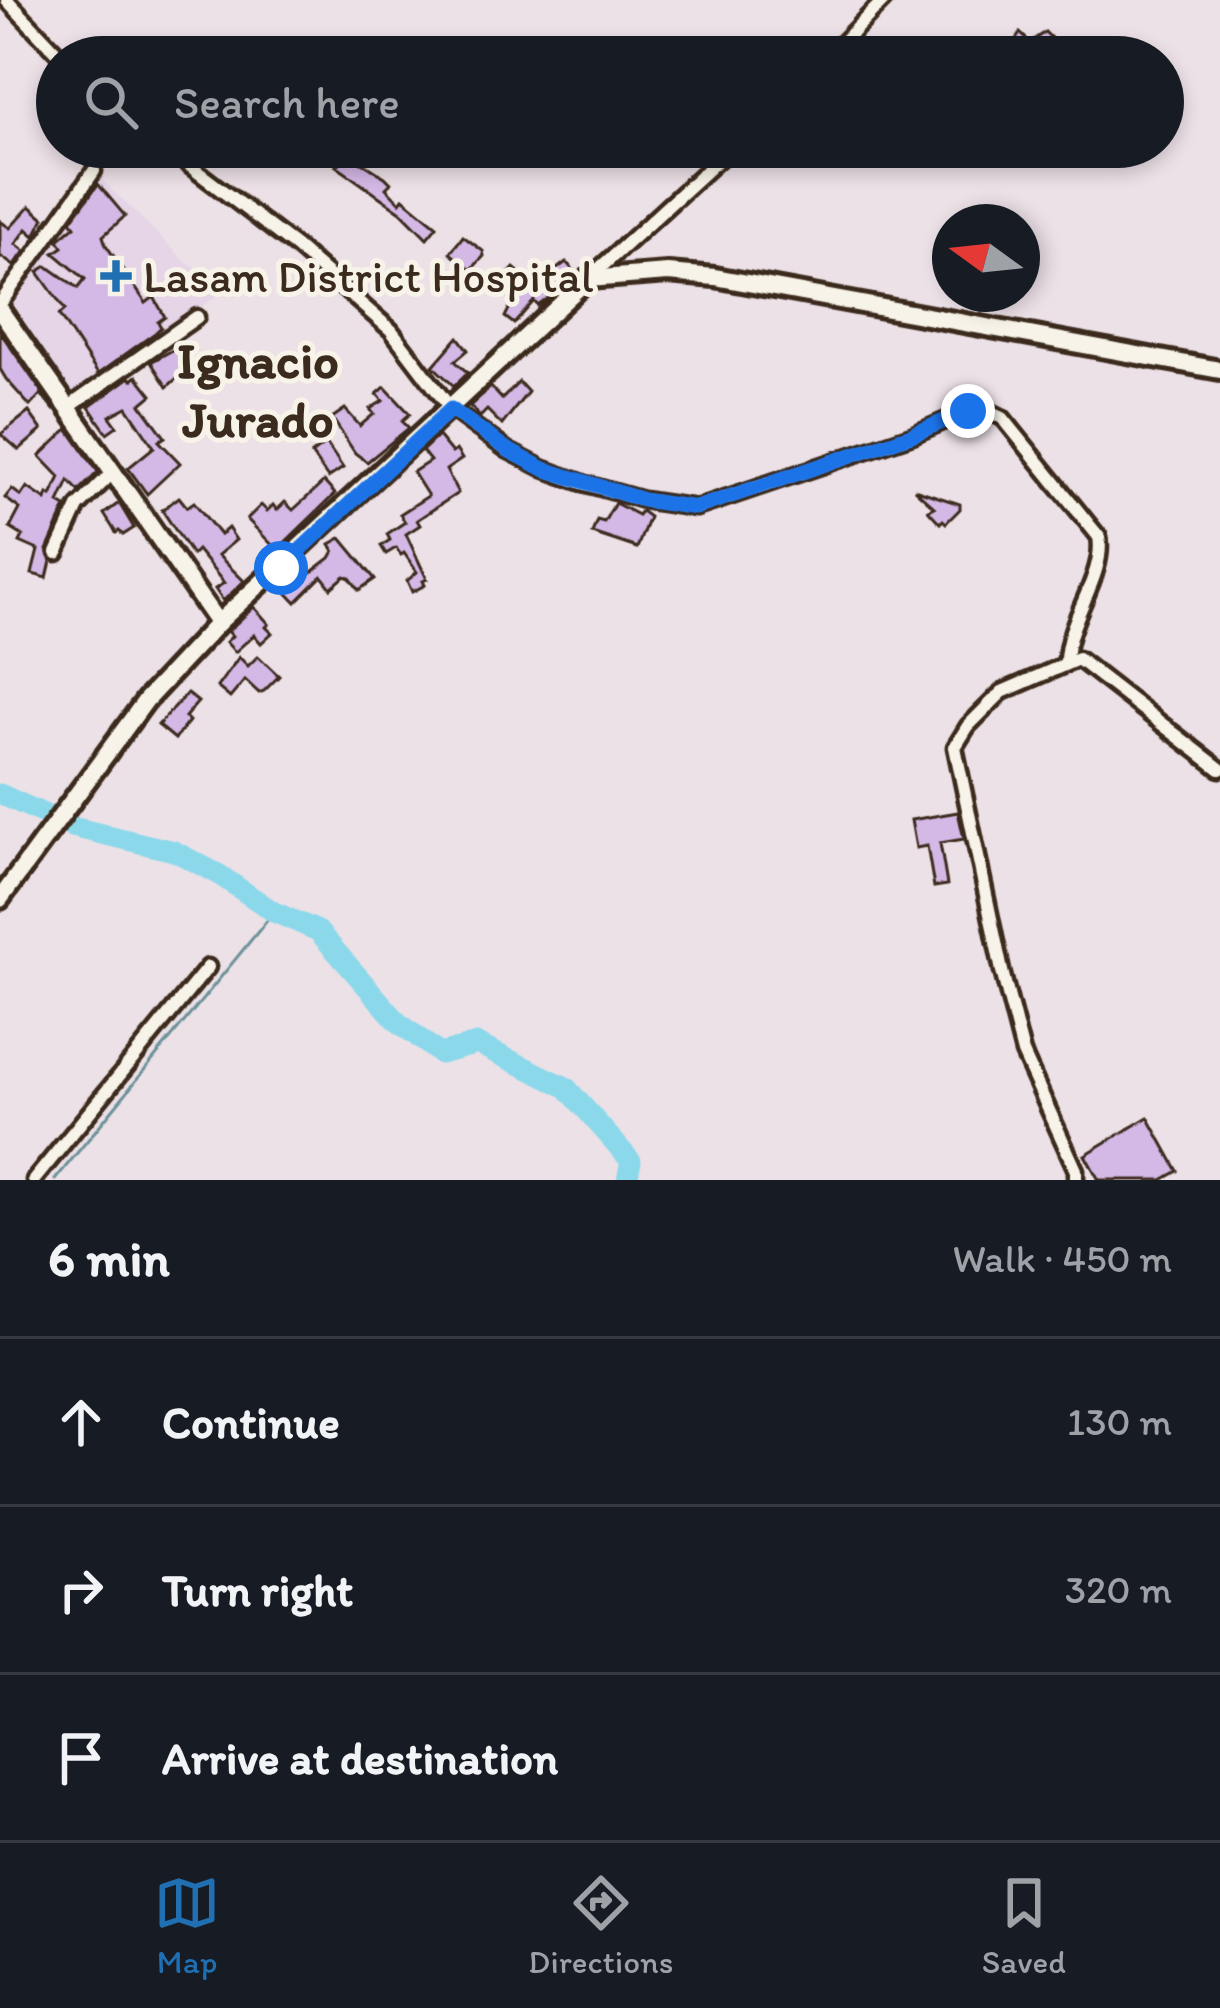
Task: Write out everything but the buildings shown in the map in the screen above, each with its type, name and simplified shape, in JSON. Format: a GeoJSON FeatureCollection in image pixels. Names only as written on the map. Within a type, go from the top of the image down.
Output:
{"type":"FeatureCollection","features":[{"type":"Feature","properties":{"kind":"street"},"geometry":{"type":"LineString","coordinates":[[7,0],[41,36]]}},
{"type":"Feature","properties":{"kind":"street"},"geometry":{"type":"LineString","coordinates":[[849,36],[884,0]]}},
{"type":"Feature","properties":{"kind":"street"},"geometry":{"type":"LineString","coordinates":[[193,168],[296,247],[391,330],[451,409],[544,469],[643,500],[696,508],[968,411],[991,412],[1013,428],[1099,538],[1099,558],[1072,622],[1066,661]]}},
{"type":"Feature","properties":{"kind":"street"},"geometry":{"type":"LineString","coordinates":[[5,892],[146,700],[218,622],[709,168]]}},
{"type":"Feature","properties":{"kind":"street"},"geometry":{"type":"LineString","coordinates":[[94,170],[0,307],[218,622]]}},
{"type":"Feature","properties":{"kind":"street"},"geometry":{"type":"LineString","coordinates":[[588,279],[668,273],[715,278],[1220,370]]}},
{"type":"Feature","properties":{"kind":"street"},"geometry":{"type":"LineString","coordinates":[[69,406],[197,317]]}},
{"type":"Feature","properties":{"kind":"street"},"geometry":{"type":"LineString","coordinates":[[57,553],[78,507],[114,472]]}},
{"type":"Feature","properties":{"kind":"street"},"geometry":{"type":"LineString","coordinates":[[1076,1180],[1076,1170],[1023,1054],[955,753],[968,726],[1002,692],[1078,659],[1220,769]]}},
{"type":"Feature","properties":{"kind":"street"},"geometry":{"type":"LineString","coordinates":[[34,1180],[208,968]]}},
{"type":"Feature","properties":{"kind":"shaded area","name":"Lasam District Hospital"},"geometry":{"type":"Polygon","coordinates":[[[96,174],[186,262],[226,290],[71,397],[8,302],[96,174]]]}},
{"type":"Feature","properties":{"kind":"waterway"},"geometry":{"type":"LineString","coordinates":[[0,794],[72,827],[174,851],[274,912],[318,931],[398,1022],[440,1054],[477,1044],[566,1087],[631,1161],[627,1180]]}},
{"type":"Feature","properties":{"kind":"waterway"},"geometry":{"type":"LineString","coordinates":[[55,1180],[274,912]]}},
{"type":"Feature","properties":{"kind":"place","name":"Lasam District Hospital"},"geometry":{"type":"Point","coordinates":[116,276]}},
{"type":"Feature","properties":{"kind":"district","name":"Ignacio Jurado"},"geometry":{"type":"Point","coordinates":[258,389]}},
{"type":"Feature","properties":{"kind":"route"},"geometry":{"type":"LineString","coordinates":[[281,568],[451,409],[544,469],[643,500],[696,508],[968,411]]}}]}
